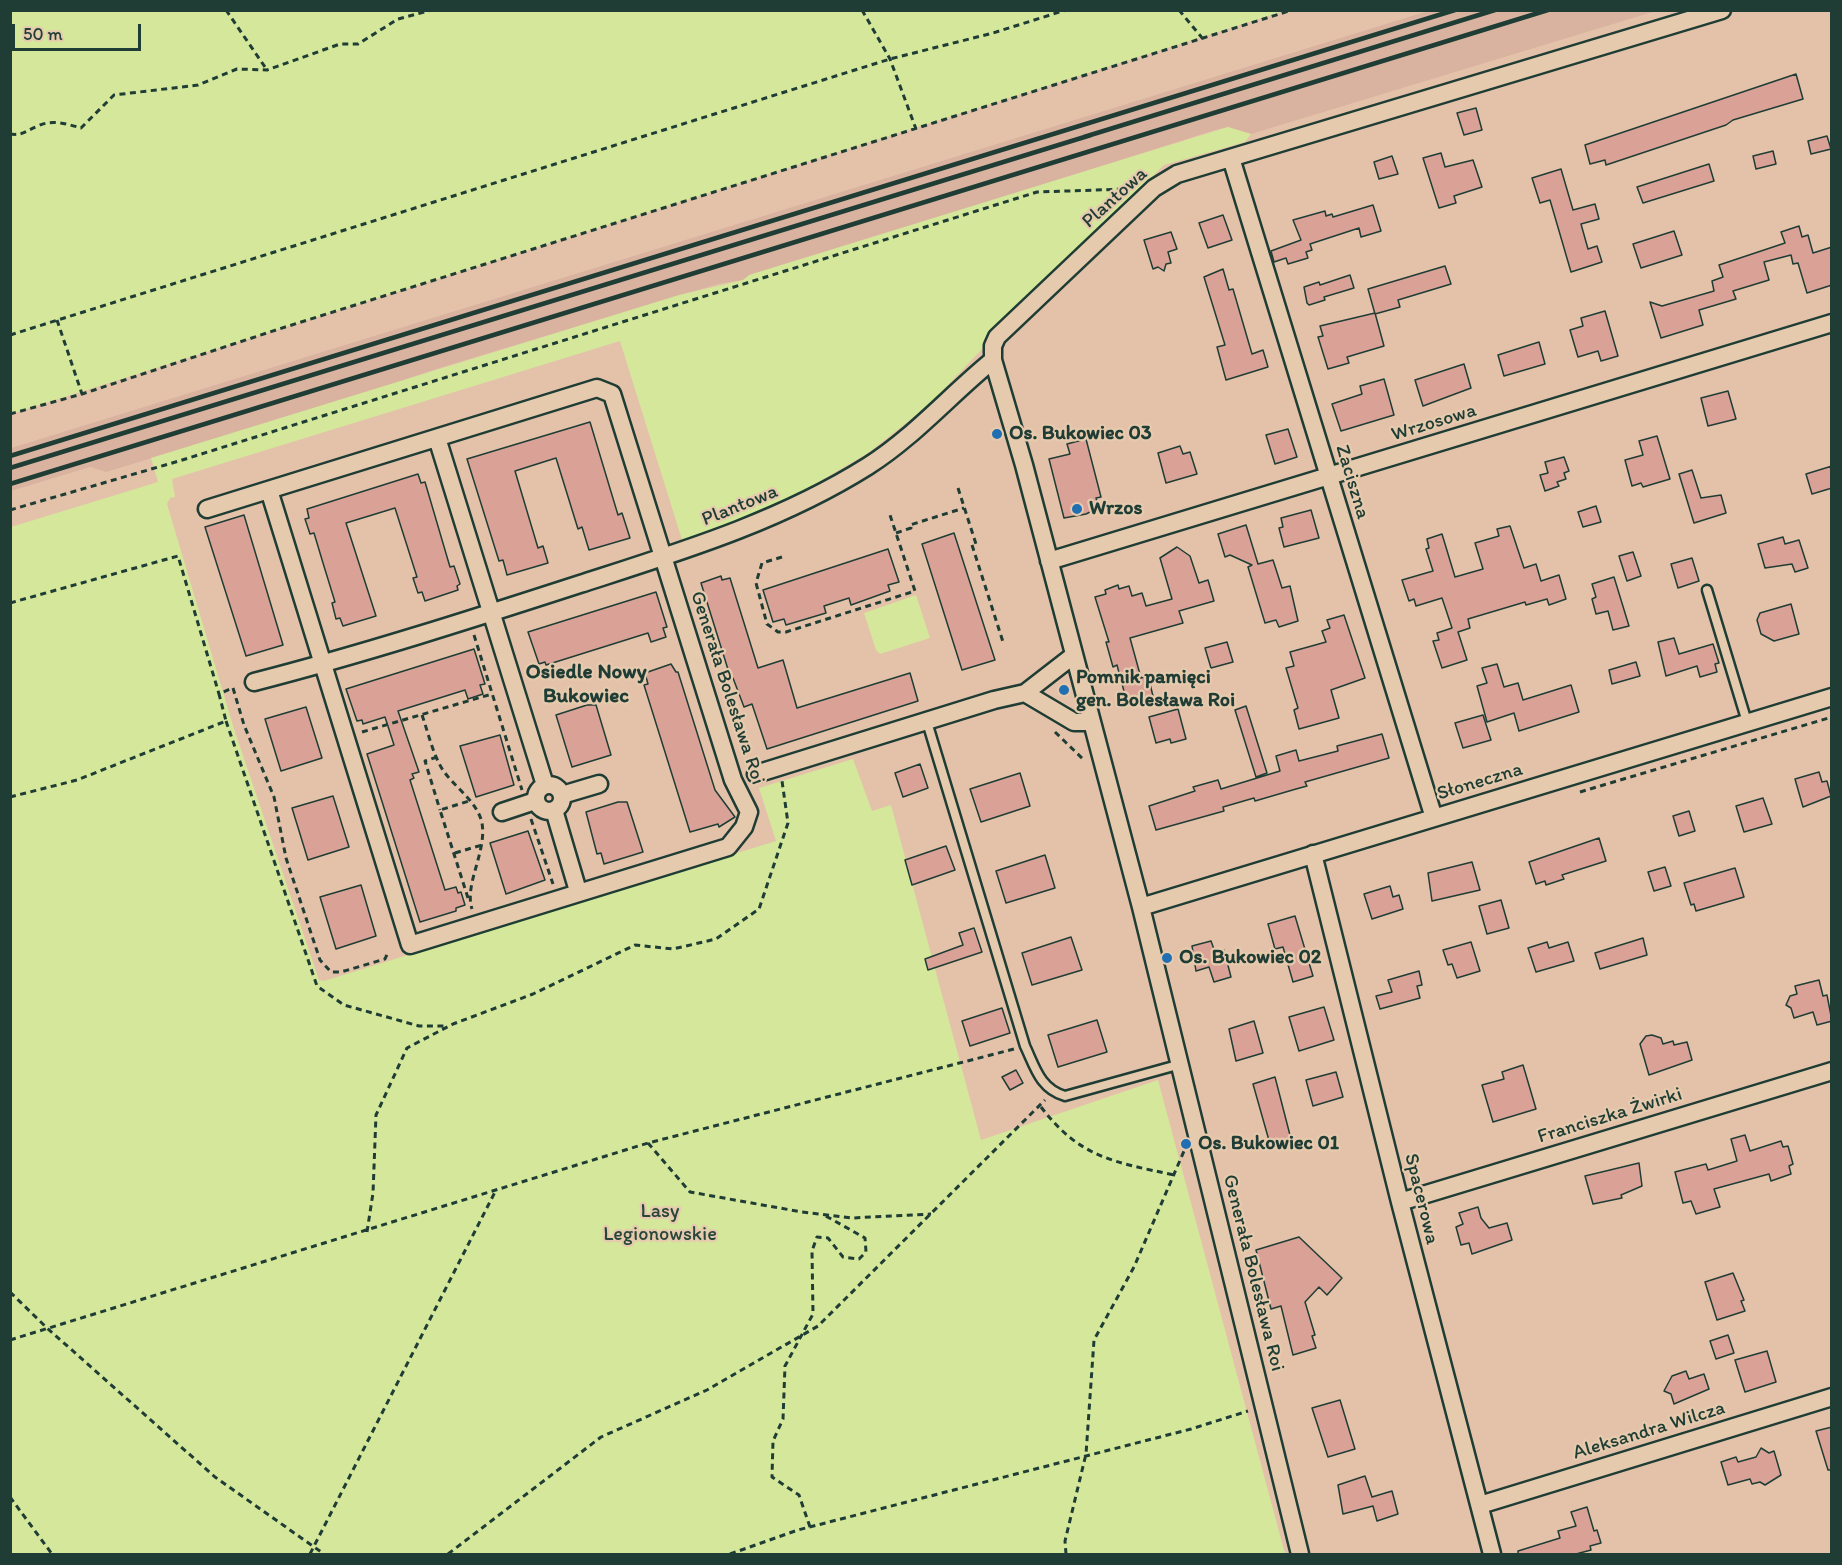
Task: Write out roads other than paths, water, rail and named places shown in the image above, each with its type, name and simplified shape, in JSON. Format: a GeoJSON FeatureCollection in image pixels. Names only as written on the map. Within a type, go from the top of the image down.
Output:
{"type":"FeatureCollection","features":[{"type":"Feature","properties":{"kind":"street","name":"Plantowa"},"geometry":{"type":"LineString","coordinates":[[662,557],[764,521],[830,488],[870,464],[911,432],[993,360],[993,346],[997,337],[1154,188],[1177,174],[1722,10]]}},
{"type":"Feature","properties":{"kind":"street","name":"Zaciszna"},"geometry":{"type":"LineString","coordinates":[[1231,158],[1434,818]]}},
{"type":"Feature","properties":{"kind":"street","name":"Wrzosowa"},"geometry":{"type":"LineString","coordinates":[[1049,561],[1832,323]]}},
{"type":"Feature","properties":{"kind":"street","name":"Generała Bolesława Roi"},"geometry":{"type":"LineString","coordinates":[[993,360],[1141,907],[1300,1554]]}},
{"type":"Feature","properties":{"kind":"street","name":"Generała Bolesława Roi"},"geometry":{"type":"LineString","coordinates":[[269,490],[410,945],[576,885],[728,847],[744,827],[749,812],[733,780],[612,394],[597,388],[437,438]]}},
{"type":"Feature","properties":{"kind":"street"},"geometry":{"type":"LineString","coordinates":[[207,509],[437,438],[545,785]]}},
{"type":"Feature","properties":{"kind":"street"},"geometry":{"type":"LineString","coordinates":[[254,682],[492,613],[662,557]]}},
{"type":"Feature","properties":{"kind":"street","name":"Generała Bolesława Roi"},"geometry":{"type":"LineString","coordinates":[[756,774],[994,700],[1025,693],[1074,655]]}},
{"type":"Feature","properties":{"kind":"street"},"geometry":{"type":"LineString","coordinates":[[1025,693],[1074,722],[1092,722]]}},
{"type":"Feature","properties":{"kind":"street","name":"Słoneczna"},"geometry":{"type":"LineString","coordinates":[[1141,907],[1832,697]]}},
{"type":"Feature","properties":{"kind":"street"},"geometry":{"type":"LineString","coordinates":[[531,802],[545,812],[558,803],[599,784]]}},
{"type":"Feature","properties":{"kind":"street"},"geometry":{"type":"LineString","coordinates":[[502,812],[531,802],[537,791],[545,785],[556,787],[576,885]]}},
{"type":"Feature","properties":{"kind":"street","name":"Spacerowa"},"geometry":{"type":"LineString","coordinates":[[1313,854],[1400,1202],[1492,1554]]}},
{"type":"Feature","properties":{"kind":"street","name":"Franciszka Żwirki"},"geometry":{"type":"LineString","coordinates":[[1400,1202],[1832,1071]]}},
{"type":"Feature","properties":{"kind":"street","name":"Aleksandra Wilcza"},"geometry":{"type":"LineString","coordinates":[[1480,1505],[1832,1396]]}},
{"type":"Feature","properties":{"kind":"lane"},"geometry":{"type":"LineString","coordinates":[[1707,590],[1747,722]]}},
{"type":"Feature","properties":{"kind":"lane"},"geometry":{"type":"LineString","coordinates":[[927,722],[1025,1046],[1042,1083],[1052,1092],[1065,1096],[1181,1064]]}},
{"type":"Feature","properties":{"kind":"railway"},"geometry":{"type":"LineString","coordinates":[[10,456],[1455,10]]}},
{"type":"Feature","properties":{"kind":"railway"},"geometry":{"type":"LineString","coordinates":[[1084,137],[1495,10]]}},
{"type":"Feature","properties":{"kind":"railway"},"geometry":{"type":"LineString","coordinates":[[10,484],[1548,10]]}},
{"type":"Feature","properties":{"kind":"railway"},"geometry":{"type":"LineString","coordinates":[[10,468],[1091,135]]}},
{"type":"Feature","properties":{"kind":"place","name":"Os. Bukowiec 03"},"geometry":{"type":"Point","coordinates":[997,434]}},
{"type":"Feature","properties":{"kind":"place","name":"Wrzos"},"geometry":{"type":"Point","coordinates":[1077,509]}},
{"type":"Feature","properties":{"kind":"place","name":"Pomnik pamięci gen. Bolesława Roi"},"geometry":{"type":"Point","coordinates":[1064,690]}},
{"type":"Feature","properties":{"kind":"place","name":"Os. Bukowiec 02"},"geometry":{"type":"Point","coordinates":[1167,958]}},
{"type":"Feature","properties":{"kind":"place","name":"Os. Bukowiec 01"},"geometry":{"type":"Point","coordinates":[1186,1144]}},
{"type":"Feature","properties":{"kind":"district","name":"Osiedle Nowy Bukowiec"},"geometry":{"type":"Point","coordinates":[586,685]}},
{"type":"Feature","properties":{"kind":"park label","name":"Lasy Legionowskie"},"geometry":{"type":"Point","coordinates":[660,1224]}}]}
